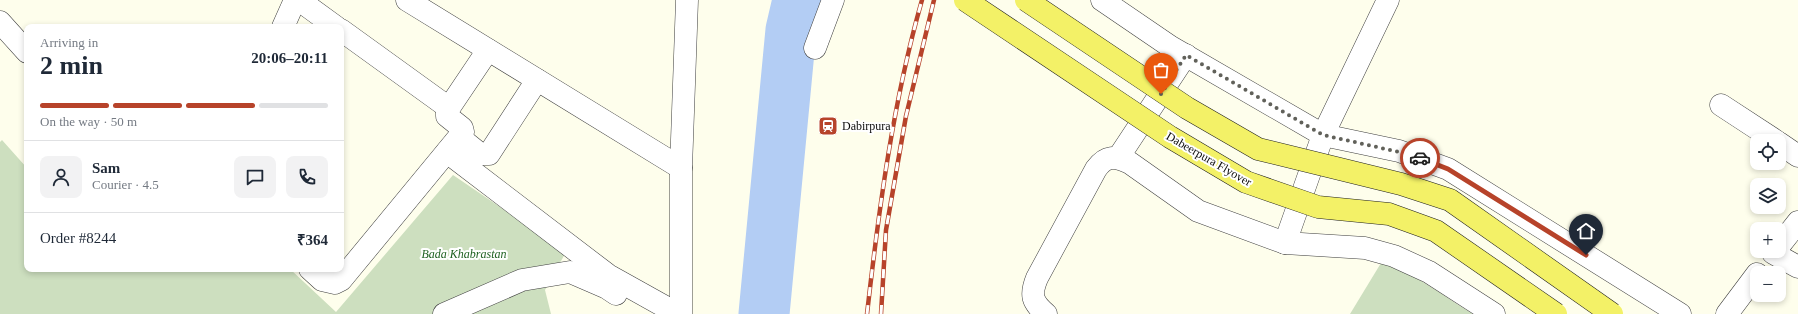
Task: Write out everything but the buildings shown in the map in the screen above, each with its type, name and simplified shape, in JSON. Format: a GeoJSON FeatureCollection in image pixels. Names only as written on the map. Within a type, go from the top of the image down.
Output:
{"type":"FeatureCollection","features":[{"type":"Feature","properties":{"kind":"main road","name":"Dabeerpura Flyover"},"geometry":{"type":"LineString","coordinates":[[965,0],[1170,137],[1246,182],[1318,207],[1389,214],[1436,231],[1556,314]]}},
{"type":"Feature","properties":{"kind":"main road"},"geometry":{"type":"LineString","coordinates":[[1026,0],[1187,108],[1258,149],[1401,184],[1450,200],[1612,314]]}},
{"type":"Feature","properties":{"kind":"street"},"geometry":{"type":"LineString","coordinates":[[285,24],[295,0]]}},
{"type":"Feature","properties":{"kind":"street"},"geometry":{"type":"LineString","coordinates":[[299,0],[332,24]]}},
{"type":"Feature","properties":{"kind":"street"},"geometry":{"type":"LineString","coordinates":[[407,0],[681,168]]}},
{"type":"Feature","properties":{"kind":"street"},"geometry":{"type":"LineString","coordinates":[[681,314],[681,168],[687,0]]}},
{"type":"Feature","properties":{"kind":"street"},"geometry":{"type":"LineString","coordinates":[[815,48],[833,0]]}},
{"type":"Feature","properties":{"kind":"street"},"geometry":{"type":"LineString","coordinates":[[1102,0],[1186,55],[1323,135],[1399,152],[1448,169],[1680,314]]}},
{"type":"Feature","properties":{"kind":"street"},"geometry":{"type":"LineString","coordinates":[[1285,243],[1323,135],[1388,0]]}},
{"type":"Feature","properties":{"kind":"street"},"geometry":{"type":"LineString","coordinates":[[0,22],[24,49]]}},
{"type":"Feature","properties":{"kind":"street"},"geometry":{"type":"LineString","coordinates":[[344,32],[449,108]]}},
{"type":"Feature","properties":{"kind":"street"},"geometry":{"type":"LineString","coordinates":[[313,272],[322,280],[335,283],[341,280],[453,145],[463,132],[462,128],[447,116],[447,111],[488,50]]}},
{"type":"Feature","properties":{"kind":"street"},"geometry":{"type":"LineString","coordinates":[[1118,158],[1186,55]]}},
{"type":"Feature","properties":{"kind":"street"},"geometry":{"type":"LineString","coordinates":[[453,145],[480,154],[489,154],[538,80]]}},
{"type":"Feature","properties":{"kind":"street"},"geometry":{"type":"LineString","coordinates":[[1721,105],[1765,134]]}},
{"type":"Feature","properties":{"kind":"street"},"geometry":{"type":"LineString","coordinates":[[453,145],[608,275],[678,314]]}},
{"type":"Feature","properties":{"kind":"street"},"geometry":{"type":"LineString","coordinates":[[1786,148],[1798,156]]}},
{"type":"Feature","properties":{"kind":"street"},"geometry":{"type":"LineString","coordinates":[[1046,314],[1033,299],[1033,287],[1037,278],[1096,169],[1102,162],[1118,158],[1130,163],[1198,211],[1285,243],[1365,248],[1394,256],[1429,272],[1494,314]]}},
{"type":"Feature","properties":{"kind":"street"},"geometry":{"type":"LineString","coordinates":[[1786,237],[1798,222]]}},
{"type":"Feature","properties":{"kind":"street"},"geometry":{"type":"LineString","coordinates":[[1786,258],[1798,267]]}},
{"type":"Feature","properties":{"kind":"street"},"geometry":{"type":"LineString","coordinates":[[444,314],[522,280],[570,272],[607,288],[633,307],[642,308],[652,300]]}},
{"type":"Feature","properties":{"kind":"street"},"geometry":{"type":"LineString","coordinates":[[1727,314],[1750,284]]}},
{"type":"Feature","properties":{"kind":"green space","name":"Bada Khabrastan"},"geometry":{"type":"Polygon","coordinates":[[[2,140],[24,165],[24,272],[293,272],[336,312],[453,175],[566,252],[545,290],[551,314],[0,314],[0,142],[2,140]]]}},
{"type":"Feature","properties":{"kind":"green space"},"geometry":{"type":"Polygon","coordinates":[[[1381,263],[1417,278],[1473,314],[1350,314],[1381,263]]]}},
{"type":"Feature","properties":{"kind":"waterway"},"geometry":{"type":"LineString","coordinates":[[764,314],[791,30],[798,0]]}},
{"type":"Feature","properties":{"kind":"railway"},"geometry":{"type":"LineString","coordinates":[[867,314],[882,195],[895,116],[922,0]]}},
{"type":"Feature","properties":{"kind":"railway"},"geometry":{"type":"LineString","coordinates":[[881,314],[886,230],[906,116],[934,0]]}},
{"type":"Feature","properties":{"kind":"way so far"},"geometry":{"type":"LineString","coordinates":[[1161,94],[1186,55],[1323,135],[1420,158]]}},
{"type":"Feature","properties":{"kind":"place","name":"Dabirpura"},"geometry":{"type":"Point","coordinates":[828,126]}},
{"type":"Feature","properties":{"kind":"route"},"geometry":{"type":"LineString","coordinates":[[1420,158],[1448,169],[1464,178],[1586,255]]}}]}
